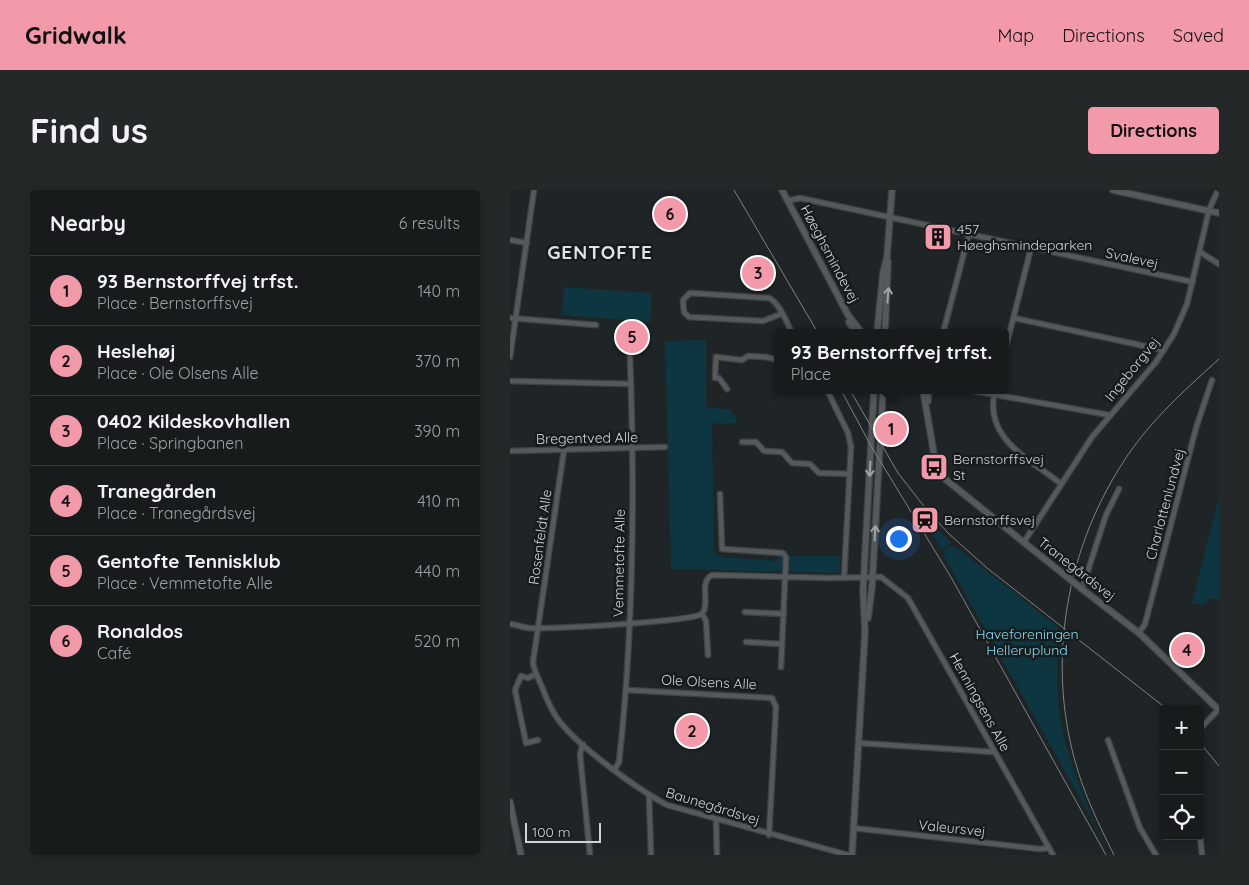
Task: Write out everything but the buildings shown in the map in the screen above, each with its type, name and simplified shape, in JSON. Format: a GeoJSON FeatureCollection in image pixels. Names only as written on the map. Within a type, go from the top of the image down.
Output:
{"type":"FeatureCollection","features":[{"type":"Feature","properties":{"kind":"street"},"geometry":{"type":"LineString","coordinates":[[510,357],[513,318],[527,243],[534,190]]}},
{"type":"Feature","properties":{"kind":"street","name":"Høeghsmindevej"},"geometry":{"type":"LineString","coordinates":[[782,190],[848,315],[851,326],[856,329]]}},
{"type":"Feature","properties":{"kind":"street"},"geometry":{"type":"LineString","coordinates":[[877,329],[883,271],[887,257],[892,190]]}},
{"type":"Feature","properties":{"kind":"street"},"geometry":{"type":"LineString","coordinates":[[1113,190],[1219,213]]}},
{"type":"Feature","properties":{"kind":"street","name":"Ingeborgvej"},"geometry":{"type":"LineString","coordinates":[[1024,542],[1060,483],[1109,415],[1163,350],[1183,314],[1193,282],[1209,210],[1218,190]]}},
{"type":"Feature","properties":{"kind":"street","name":"Svalevej"},"geometry":{"type":"LineString","coordinates":[[787,201],[800,198],[1193,282]]}},
{"type":"Feature","properties":{"kind":"street"},"geometry":{"type":"LineString","coordinates":[[944,329],[969,234]]}},
{"type":"Feature","properties":{"kind":"street"},"geometry":{"type":"LineString","coordinates":[[510,240],[527,243]]}},
{"type":"Feature","properties":{"kind":"street"},"geometry":{"type":"LineString","coordinates":[[1009,337],[1031,248]]}},
{"type":"Feature","properties":{"kind":"street"},"geometry":{"type":"LineString","coordinates":[[1200,252],[1219,264]]}},
{"type":"Feature","properties":{"kind":"street"},"geometry":{"type":"LineString","coordinates":[[885,329],[889,272],[887,257]]}},
{"type":"Feature","properties":{"kind":"street"},"geometry":{"type":"LineString","coordinates":[[781,314],[763,321],[689,317],[684,312],[683,300],[690,293],[769,298],[772,300],[781,314],[790,329]]}},
{"type":"Feature","properties":{"kind":"street"},"geometry":{"type":"LineString","coordinates":[[513,318],[596,325]]}},
{"type":"Feature","properties":{"kind":"street"},"geometry":{"type":"LineString","coordinates":[[1014,318],[1163,350]]}},
{"type":"Feature","properties":{"kind":"street","name":"Vemmetofte Alle"},"geometry":{"type":"LineString","coordinates":[[615,770],[619,762],[627,690],[633,448],[630,356]]}},
{"type":"Feature","properties":{"kind":"street"},"geometry":{"type":"LineString","coordinates":[[728,389],[719,378],[715,378],[716,357],[742,360],[748,356],[758,356],[774,359]]}},
{"type":"Feature","properties":{"kind":"street","name":"Charlottenlundvej"},"geometry":{"type":"LineString","coordinates":[[1139,633],[1145,624],[1196,428],[1212,380]]}},
{"type":"Feature","properties":{"kind":"street"},"geometry":{"type":"LineString","coordinates":[[510,381],[631,384]]}},
{"type":"Feature","properties":{"kind":"street"},"geometry":{"type":"LineString","coordinates":[[829,394],[850,440],[844,578]]}},
{"type":"Feature","properties":{"kind":"street"},"geometry":{"type":"LineString","coordinates":[[850,855],[865,632],[864,577],[874,394]]}},
{"type":"Feature","properties":{"kind":"street"},"geometry":{"type":"LineString","coordinates":[[865,632],[872,577],[883,394]]}},
{"type":"Feature","properties":{"kind":"street","name":"Tranegårdsvej"},"geometry":{"type":"LineString","coordinates":[[924,394],[935,460],[942,474],[1067,577],[1139,633],[1219,710]]}},
{"type":"Feature","properties":{"kind":"street","name":"Tranegårdsvej"},"geometry":{"type":"LineString","coordinates":[[928,394],[928,411]]}},
{"type":"Feature","properties":{"kind":"street"},"geometry":{"type":"LineString","coordinates":[[994,394],[992,414],[999,432],[1007,441],[1060,483]]}},
{"type":"Feature","properties":{"kind":"street"},"geometry":{"type":"LineString","coordinates":[[1004,394],[1109,415]]}},
{"type":"Feature","properties":{"kind":"street"},"geometry":{"type":"LineString","coordinates":[[742,442],[756,442],[764,451],[782,452],[792,463],[810,464],[819,473],[849,474]]}},
{"type":"Feature","properties":{"kind":"street","name":"Bregentved Alle"},"geometry":{"type":"LineString","coordinates":[[510,451],[665,447]]}},
{"type":"Feature","properties":{"kind":"street","name":"Rosenfeldt Alle"},"geometry":{"type":"LineString","coordinates":[[538,628],[564,450]]}},
{"type":"Feature","properties":{"kind":"street"},"geometry":{"type":"LineString","coordinates":[[1082,589],[1106,515],[1120,489]]}},
{"type":"Feature","properties":{"kind":"street"},"geometry":{"type":"LineString","coordinates":[[720,494],[722,549],[783,554],[786,557],[780,667]]}},
{"type":"Feature","properties":{"kind":"street"},"geometry":{"type":"LineString","coordinates":[[510,624],[538,628],[668,620],[702,614],[706,608],[705,584],[709,576],[717,574],[786,577],[872,577]]}},
{"type":"Feature","properties":{"kind":"street","name":"Henningsens Alle"},"geometry":{"type":"LineString","coordinates":[[872,577],[882,578],[909,599],[1053,855]]}},
{"type":"Feature","properties":{"kind":"street"},"geometry":{"type":"LineString","coordinates":[[745,612],[784,614]]}},
{"type":"Feature","properties":{"kind":"street"},"geometry":{"type":"LineString","coordinates":[[702,614],[706,621],[708,655]]}},
{"type":"Feature","properties":{"kind":"street","name":"Baunegårdsvej"},"geometry":{"type":"LineString","coordinates":[[538,628],[533,662],[536,674],[556,716],[567,730],[583,744],[649,796],[678,809],[769,835],[850,855]]}},
{"type":"Feature","properties":{"kind":"street"},"geometry":{"type":"LineString","coordinates":[[746,642],[782,644]]}},
{"type":"Feature","properties":{"kind":"street"},"geometry":{"type":"LineString","coordinates":[[536,674],[528,678],[520,676],[514,690],[526,743],[538,740]]}},
{"type":"Feature","properties":{"kind":"street","name":"Ole Olsens Alle"},"geometry":{"type":"LineString","coordinates":[[627,690],[772,698],[776,707],[769,835]]}},
{"type":"Feature","properties":{"kind":"street"},"geometry":{"type":"LineString","coordinates":[[1204,726],[1219,710]]}},
{"type":"Feature","properties":{"kind":"street"},"geometry":{"type":"LineString","coordinates":[[1108,740],[1140,828],[1156,855]]}},
{"type":"Feature","properties":{"kind":"street"},"geometry":{"type":"LineString","coordinates":[[859,743],[994,752]]}},
{"type":"Feature","properties":{"kind":"street"},"geometry":{"type":"LineString","coordinates":[[583,744],[580,754],[590,855]]}},
{"type":"Feature","properties":{"kind":"street"},"geometry":{"type":"LineString","coordinates":[[649,796],[651,855]]}},
{"type":"Feature","properties":{"kind":"street"},"geometry":{"type":"LineString","coordinates":[[510,802],[521,855]]}},
{"type":"Feature","properties":{"kind":"street"},"geometry":{"type":"LineString","coordinates":[[716,820],[718,855]]}},
{"type":"Feature","properties":{"kind":"street","name":"Valeursvej"},"geometry":{"type":"LineString","coordinates":[[853,828],[1040,849],[1049,848]]}},
{"type":"Feature","properties":{"kind":"street"},"geometry":{"type":"LineString","coordinates":[[1200,840],[1202,855]]}},
{"type":"Feature","properties":{"kind":"green space"},"geometry":{"type":"Polygon","coordinates":[[[564,287],[652,293],[650,322],[562,315],[564,287]]]}},
{"type":"Feature","properties":{"kind":"green space"},"geometry":{"type":"Polygon","coordinates":[[[706,340],[706,407],[731,410],[738,423],[712,424],[714,552],[720,557],[777,561],[778,556],[840,556],[840,573],[671,569],[665,341],[706,340]]]}},
{"type":"Feature","properties":{"kind":"green space"},"geometry":{"type":"Polygon","coordinates":[[[1219,497],[1219,599],[1210,598],[1203,605],[1192,603],[1219,497]]]}},
{"type":"Feature","properties":{"kind":"green space"},"geometry":{"type":"Polygon","coordinates":[[[932,524],[951,543],[942,550],[928,527],[932,524]]]}},
{"type":"Feature","properties":{"kind":"green space","name":"Haveforeningen Helleruplund"},"geometry":{"type":"Polygon","coordinates":[[[950,546],[958,549],[1058,627],[1057,690],[1065,740],[1077,779],[1109,855],[1087,810],[945,558],[943,552],[950,546]]]}},
{"type":"Feature","properties":{"kind":"tram line"},"geometry":{"type":"LineString","coordinates":[[734,190],[816,329]]}},
{"type":"Feature","properties":{"kind":"tram line"},"geometry":{"type":"LineString","coordinates":[[1114,855],[1097,821],[1083,785],[1075,761],[1066,720],[1062,679],[1063,638],[1069,597],[1079,556],[1094,517],[1112,480],[1135,445],[1154,422],[1219,359]]}},
{"type":"Feature","properties":{"kind":"tram line"},"geometry":{"type":"LineString","coordinates":[[843,394],[871,446],[952,579],[1106,855]]}},
{"type":"Feature","properties":{"kind":"tram line"},"geometry":{"type":"LineString","coordinates":[[852,394],[898,473],[948,533],[987,568],[1162,705]]}},
{"type":"Feature","properties":{"kind":"tram line"},"geometry":{"type":"LineString","coordinates":[[1204,748],[1219,766]]}},
{"type":"Feature","properties":{"kind":"place","name":"Ronaldos"},"geometry":{"type":"Point","coordinates":[670,214]}},
{"type":"Feature","properties":{"kind":"place","name":"457 Høeghsmindeparken"},"geometry":{"type":"Point","coordinates":[938,237]}},
{"type":"Feature","properties":{"kind":"place","name":"0402 Kildeskovhallen"},"geometry":{"type":"Point","coordinates":[758,273]}},
{"type":"Feature","properties":{"kind":"place","name":"Gentofte Tennisklub"},"geometry":{"type":"Point","coordinates":[632,337]}},
{"type":"Feature","properties":{"kind":"place","name":"93 Bernstorffvej trfst."},"geometry":{"type":"Point","coordinates":[891,429]}},
{"type":"Feature","properties":{"kind":"place","name":"Bernstorffsvej St"},"geometry":{"type":"Point","coordinates":[934,467]}},
{"type":"Feature","properties":{"kind":"place","name":"Bernstorffsvej"},"geometry":{"type":"Point","coordinates":[925,520]}},
{"type":"Feature","properties":{"kind":"place","name":"Tranegården"},"geometry":{"type":"Point","coordinates":[1187,650]}},
{"type":"Feature","properties":{"kind":"place","name":"Heslehøj"},"geometry":{"type":"Point","coordinates":[692,731]}},
{"type":"Feature","properties":{"kind":"district","name":"GENTOFTE"},"geometry":{"type":"Point","coordinates":[600,252]}}]}
